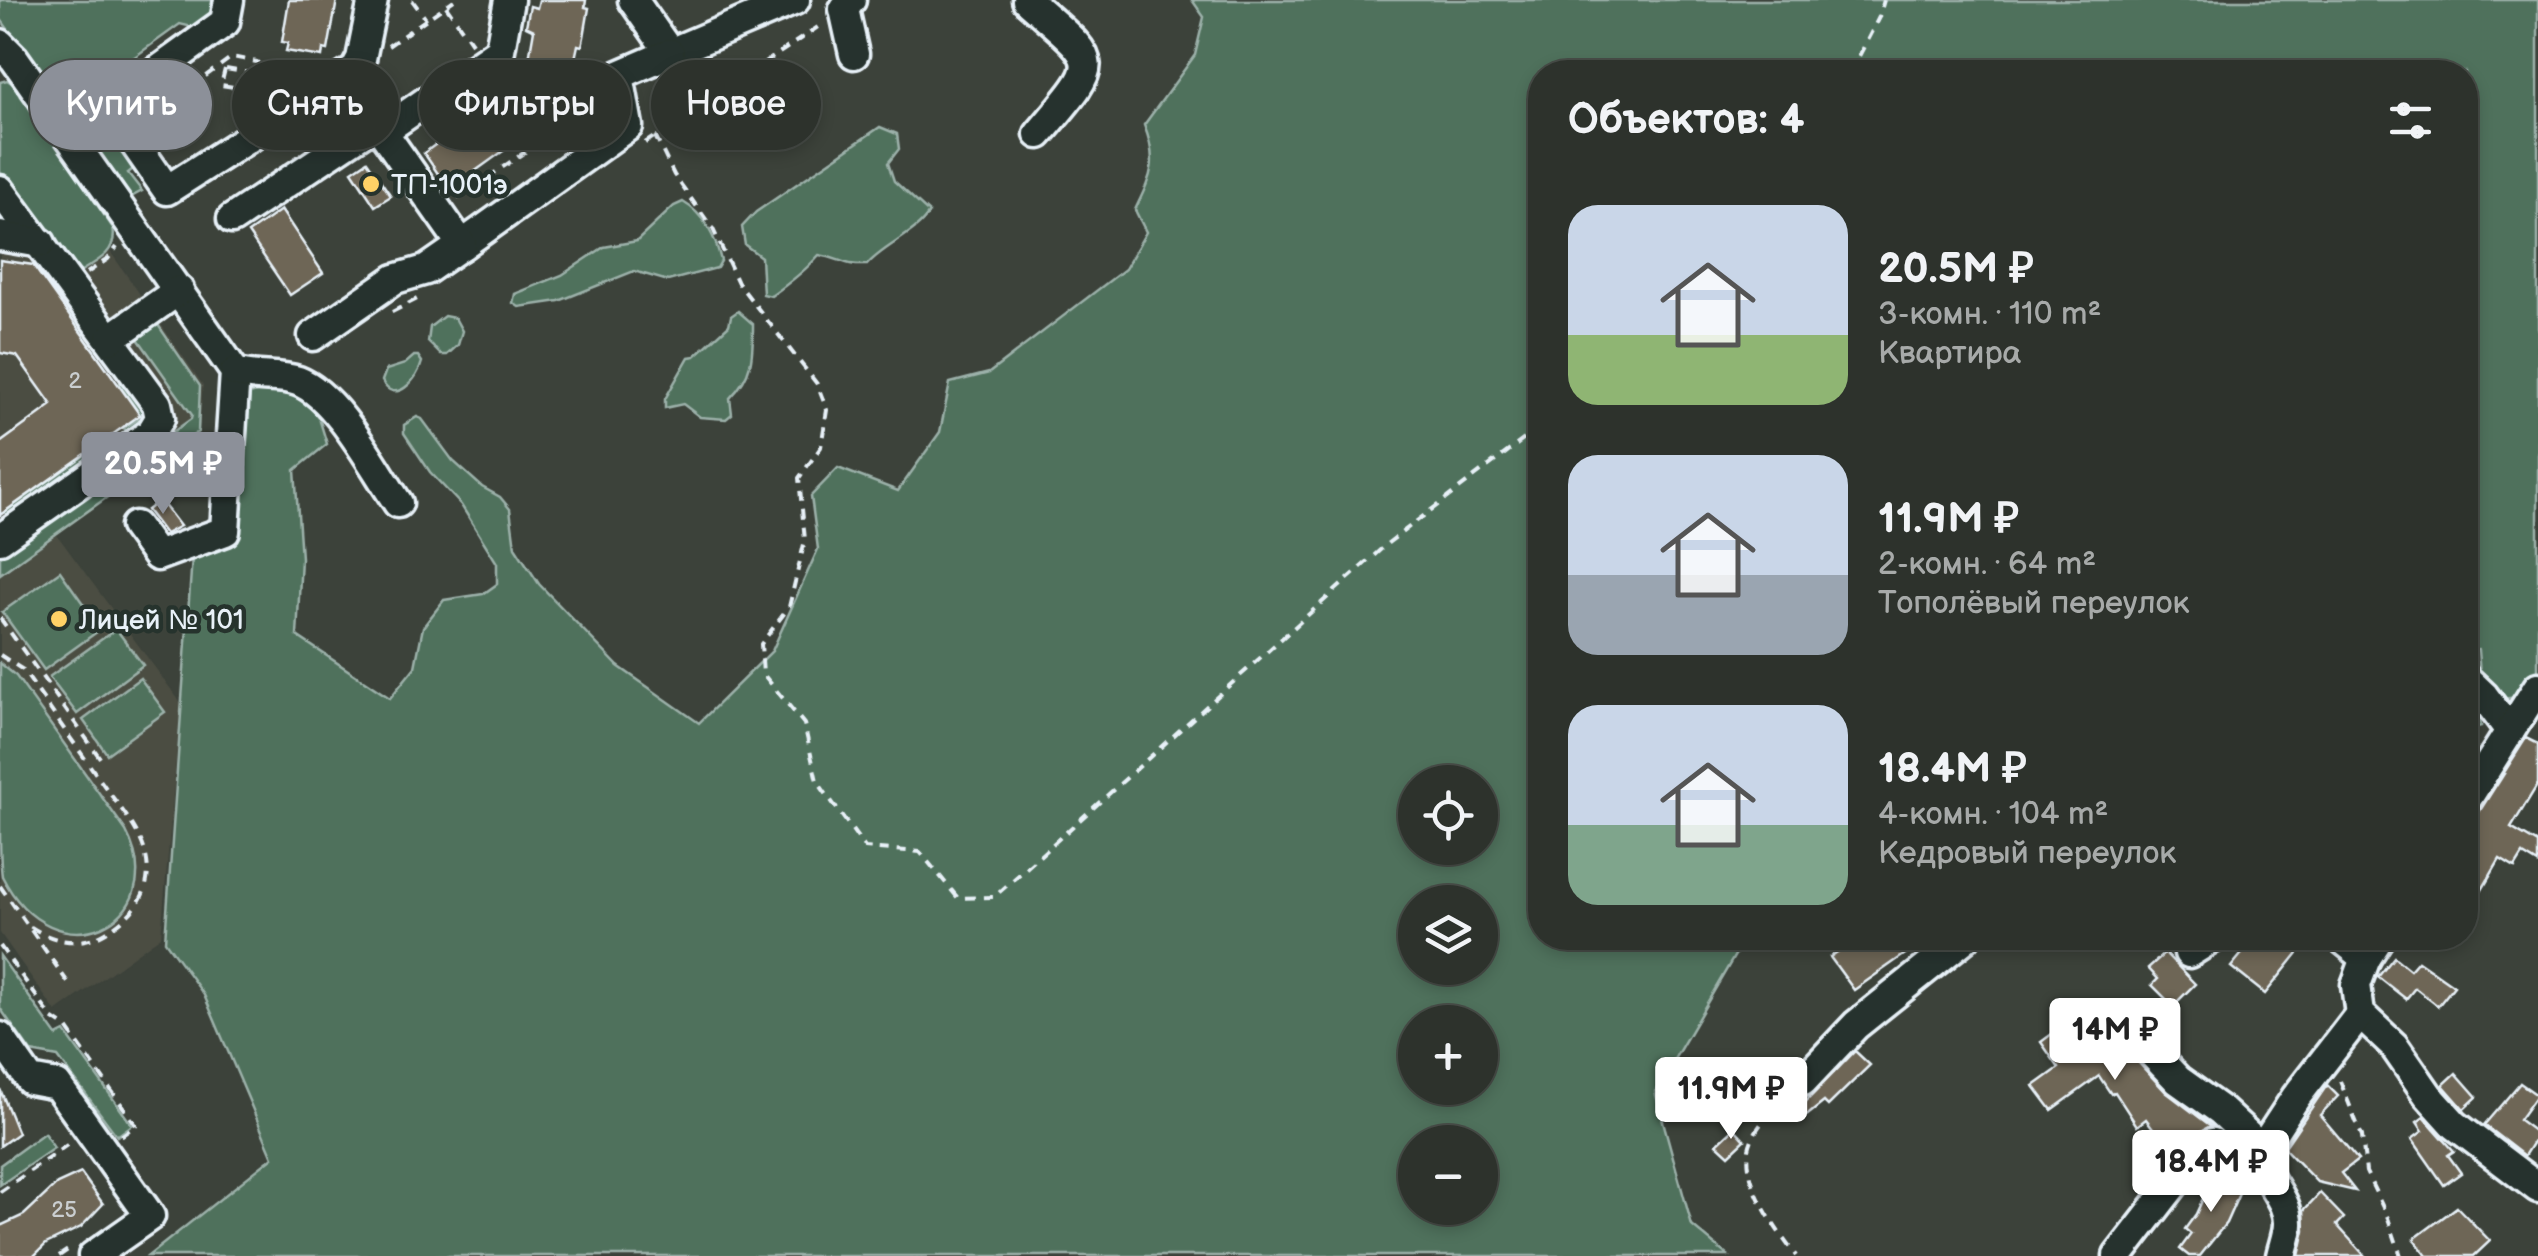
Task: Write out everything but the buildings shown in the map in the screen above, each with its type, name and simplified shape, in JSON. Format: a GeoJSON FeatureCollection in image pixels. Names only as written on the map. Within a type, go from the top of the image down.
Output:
{"type":"FeatureCollection","features":[{"type":"Feature","properties":{"kind":"street"},"geometry":{"type":"LineString","coordinates":[[167,190],[116,118],[115,106],[120,98],[225,22],[229,0]]}},
{"type":"Feature","properties":{"kind":"street"},"geometry":{"type":"LineString","coordinates":[[360,60],[373,0]]}},
{"type":"Feature","properties":{"kind":"street"},"geometry":{"type":"LineString","coordinates":[[399,114],[500,50],[509,0]]}},
{"type":"Feature","properties":{"kind":"street"},"geometry":{"type":"LineString","coordinates":[[633,0],[670,53]]}},
{"type":"Feature","properties":{"kind":"street"},"geometry":{"type":"LineString","coordinates":[[312,336],[395,279],[426,270],[628,126],[618,75],[795,0]]}},
{"type":"Feature","properties":{"kind":"street"},"geometry":{"type":"LineString","coordinates":[[851,0],[844,9],[854,54]]}},
{"type":"Feature","properties":{"kind":"street"},"geometry":{"type":"LineString","coordinates":[[1027,0],[1072,40],[1085,55],[1088,67],[1082,82],[1038,134]]}},
{"type":"Feature","properties":{"kind":"street"},"geometry":{"type":"LineString","coordinates":[[2,52],[14,58],[235,372],[253,378],[293,379],[315,389],[398,503]]}},
{"type":"Feature","properties":{"kind":"street"},"geometry":{"type":"LineString","coordinates":[[127,217],[232,148]]}},
{"type":"Feature","properties":{"kind":"street"},"geometry":{"type":"LineString","coordinates":[[232,219],[342,150]]}},
{"type":"Feature","properties":{"kind":"street"},"geometry":{"type":"LineString","coordinates":[[395,150],[462,245]]}},
{"type":"Feature","properties":{"kind":"street"},"geometry":{"type":"LineString","coordinates":[[0,190],[157,404],[158,425],[0,538]]}},
{"type":"Feature","properties":{"kind":"street"},"geometry":{"type":"LineString","coordinates":[[0,236],[42,244]]}},
{"type":"Feature","properties":{"kind":"street"},"geometry":{"type":"LineString","coordinates":[[110,338],[178,290]]}},
{"type":"Feature","properties":{"kind":"street"},"geometry":{"type":"LineString","coordinates":[[135,526],[157,556],[224,531],[235,372]]}},
{"type":"Feature","properties":{"kind":"street"},"geometry":{"type":"LineString","coordinates":[[2478,781],[2538,687]]}},
{"type":"Feature","properties":{"kind":"street"},"geometry":{"type":"LineString","coordinates":[[2478,690],[2510,731]]}},
{"type":"Feature","properties":{"kind":"street"},"geometry":{"type":"LineString","coordinates":[[1803,1081],[1856,1024],[1950,950]]}},
{"type":"Feature","properties":{"kind":"street"},"geometry":{"type":"LineString","coordinates":[[2371,950],[2356,985],[2360,1014],[2394,1046],[2428,1095],[2455,1125],[2538,1188]]}},
{"type":"Feature","properties":{"kind":"street"},"geometry":{"type":"LineString","coordinates":[[2265,1162],[2334,1047],[2360,1014]]}},
{"type":"Feature","properties":{"kind":"street"},"geometry":{"type":"LineString","coordinates":[[0,1038],[30,1080],[57,1085],[150,1216],[84,1251]]}},
{"type":"Feature","properties":{"kind":"street"},"geometry":{"type":"LineString","coordinates":[[2138,1038],[2178,1080],[2220,1110],[2265,1162],[2288,1222],[2281,1256]]}},
{"type":"Feature","properties":{"kind":"street"},"geometry":{"type":"LineString","coordinates":[[2118,1256],[2197,1154],[2213,1143],[2251,1162],[2265,1162]]}},
{"type":"Feature","properties":{"kind":"path"},"geometry":{"type":"LineString","coordinates":[[412,0],[426,19]]}},
{"type":"Feature","properties":{"kind":"path"},"geometry":{"type":"LineString","coordinates":[[384,49],[454,0]]}},
{"type":"Feature","properties":{"kind":"path"},"geometry":{"type":"LineString","coordinates":[[1856,60],[1884,0]]}},
{"type":"Feature","properties":{"kind":"path"},"geometry":{"type":"LineString","coordinates":[[446,6],[472,43]]}},
{"type":"Feature","properties":{"kind":"path"},"geometry":{"type":"LineString","coordinates":[[212,74],[232,57],[247,60]]}},
{"type":"Feature","properties":{"kind":"path"},"geometry":{"type":"LineString","coordinates":[[223,67],[232,69]]}},
{"type":"Feature","properties":{"kind":"path"},"geometry":{"type":"LineString","coordinates":[[223,67],[222,85],[232,87]]}},
{"type":"Feature","properties":{"kind":"path"},"geometry":{"type":"LineString","coordinates":[[448,206],[527,150]]}},
{"type":"Feature","properties":{"kind":"path"},"geometry":{"type":"LineString","coordinates":[[662,150],[674,176],[713,230],[738,283],[817,384],[826,410],[822,446],[799,478],[806,540],[789,607],[760,644],[764,674],[804,724],[817,781],[866,848],[920,852],[958,898],[994,897],[1388,543],[1528,436]]}},
{"type":"Feature","properties":{"kind":"path"},"geometry":{"type":"LineString","coordinates":[[0,618],[103,762]]}},
{"type":"Feature","properties":{"kind":"path"},"geometry":{"type":"LineString","coordinates":[[0,655],[23,670],[134,828],[147,859],[143,895],[135,910],[102,934],[82,942],[61,942],[28,925]]}},
{"type":"Feature","properties":{"kind":"path"},"geometry":{"type":"LineString","coordinates":[[0,886],[69,984]]}},
{"type":"Feature","properties":{"kind":"path"},"geometry":{"type":"LineString","coordinates":[[0,946],[52,1018],[67,1028],[136,1125],[103,1150]]}},
{"type":"Feature","properties":{"kind":"path"},"geometry":{"type":"LineString","coordinates":[[2334,1047],[2337,1073],[2362,1136],[2366,1172],[2401,1256]]}},
{"type":"Feature","properties":{"kind":"path"},"geometry":{"type":"LineString","coordinates":[[1796,1256],[1778,1232],[1753,1183],[1748,1153],[1753,1136],[1772,1110],[1803,1081]]}},
{"type":"Feature","properties":{"kind":"path"},"geometry":{"type":"LineString","coordinates":[[0,1192],[70,1143],[62,1130]]}},
{"type":"Feature","properties":{"kind":"path"},"geometry":{"type":"LineString","coordinates":[[60,1256],[84,1251]]}},
{"type":"Feature","properties":{"kind":"shaded area","name":"Лицей № 101"},"geometry":{"type":"Polygon","coordinates":[[[0,93],[30,136],[30,150],[40,150],[203,385],[199,433],[57,535],[181,703],[161,936],[56,1012],[0,933],[0,93]]]}},
{"type":"Feature","properties":{"kind":"green space"},"geometry":{"type":"Polygon","coordinates":[[[0,0],[213,0],[210,17],[196,28],[180,24],[130,60],[30,60],[0,18],[0,0]]]}},
{"type":"Feature","properties":{"kind":"green space"},"geometry":{"type":"Polygon","coordinates":[[[1192,0],[2538,0],[2538,671],[2517,697],[2494,700],[2481,686],[2478,60],[1528,60],[1528,950],[1738,950],[1655,1092],[1692,1226],[1728,1256],[148,1256],[273,1157],[204,995],[165,941],[192,557],[232,539],[244,395],[272,388],[297,389],[319,418],[327,444],[295,470],[301,558],[297,636],[390,698],[415,667],[423,627],[444,600],[483,594],[497,584],[497,563],[461,505],[430,472],[404,433],[404,425],[417,417],[453,461],[510,509],[515,547],[539,584],[618,666],[699,723],[772,651],[818,549],[811,496],[838,468],[898,491],[940,432],[950,383],[989,373],[1125,269],[1146,232],[1135,210],[1152,160],[1144,125],[1195,55],[1204,17],[1192,0]]]}},
{"type":"Feature","properties":{"kind":"green space"},"geometry":{"type":"Polygon","coordinates":[[[7,80],[15,85],[30,107],[30,150],[60,150],[113,228],[108,252],[71,277],[0,182],[0,82],[7,80]]]}},
{"type":"Feature","properties":{"kind":"green space"},"geometry":{"type":"Polygon","coordinates":[[[880,127],[897,134],[899,149],[888,163],[894,181],[929,213],[916,228],[867,265],[819,255],[771,296],[763,294],[761,257],[745,245],[742,227],[756,212],[880,127]]]}},
{"type":"Feature","properties":{"kind":"green space"},"geometry":{"type":"Polygon","coordinates":[[[94,150],[126,150],[137,166],[128,173],[142,191],[131,197],[94,150]]]}},
{"type":"Feature","properties":{"kind":"green space"},"geometry":{"type":"Polygon","coordinates":[[[683,202],[697,213],[712,235],[721,261],[717,268],[668,281],[634,271],[559,301],[519,307],[513,303],[515,294],[562,275],[604,247],[637,241],[683,202]]]}},
{"type":"Feature","properties":{"kind":"green space"},"geometry":{"type":"Polygon","coordinates":[[[738,311],[753,324],[753,346],[747,373],[730,398],[732,414],[726,419],[700,417],[683,404],[665,408],[665,399],[689,357],[729,325],[731,316],[738,311]]]}},
{"type":"Feature","properties":{"kind":"green space"},"geometry":{"type":"Polygon","coordinates":[[[444,316],[455,318],[462,331],[458,345],[447,355],[441,355],[428,342],[430,327],[444,316]]]}},
{"type":"Feature","properties":{"kind":"green space"},"geometry":{"type":"Polygon","coordinates":[[[154,319],[200,386],[198,432],[0,574],[0,556],[191,419],[192,415],[134,333],[154,319]]]}},
{"type":"Feature","properties":{"kind":"green space"},"geometry":{"type":"Polygon","coordinates":[[[414,356],[422,362],[411,383],[399,391],[387,388],[382,381],[386,370],[405,364],[414,356]]]}},
{"type":"Feature","properties":{"kind":"green space"},"geometry":{"type":"Polygon","coordinates":[[[115,359],[152,418],[10,519],[5,512],[110,437],[114,442],[127,433],[124,428],[142,417],[109,363],[115,359]]]}},
{"type":"Feature","properties":{"kind":"green space"},"geometry":{"type":"Polygon","coordinates":[[[60,571],[101,629],[44,670],[2,612],[60,571]]]}},
{"type":"Feature","properties":{"kind":"green space"},"geometry":{"type":"Polygon","coordinates":[[[116,629],[143,665],[77,714],[49,677],[116,629]]]}},
{"type":"Feature","properties":{"kind":"green space"},"geometry":{"type":"Polygon","coordinates":[[[0,663],[16,676],[126,831],[137,864],[134,891],[122,913],[102,927],[77,932],[50,926],[24,908],[2,876],[0,663]]]}},
{"type":"Feature","properties":{"kind":"green space"},"geometry":{"type":"Polygon","coordinates":[[[140,678],[165,712],[107,754],[83,720],[140,678]]]}},
{"type":"Feature","properties":{"kind":"green space"},"geometry":{"type":"Polygon","coordinates":[[[0,956],[57,1036],[65,1032],[132,1125],[117,1136],[58,1057],[31,1052],[0,1008],[0,956]]]}},
{"type":"Feature","properties":{"kind":"green space"},"geometry":{"type":"Polygon","coordinates":[[[44,1133],[54,1148],[0,1185],[0,1165],[44,1133]]]}},
{"type":"Feature","properties":{"kind":"place","name":"ТП-1001э"},"geometry":{"type":"Point","coordinates":[371,184]}},
{"type":"Feature","properties":{"kind":"place","name":"Лицей № 101"},"geometry":{"type":"Point","coordinates":[59,619]}}]}
